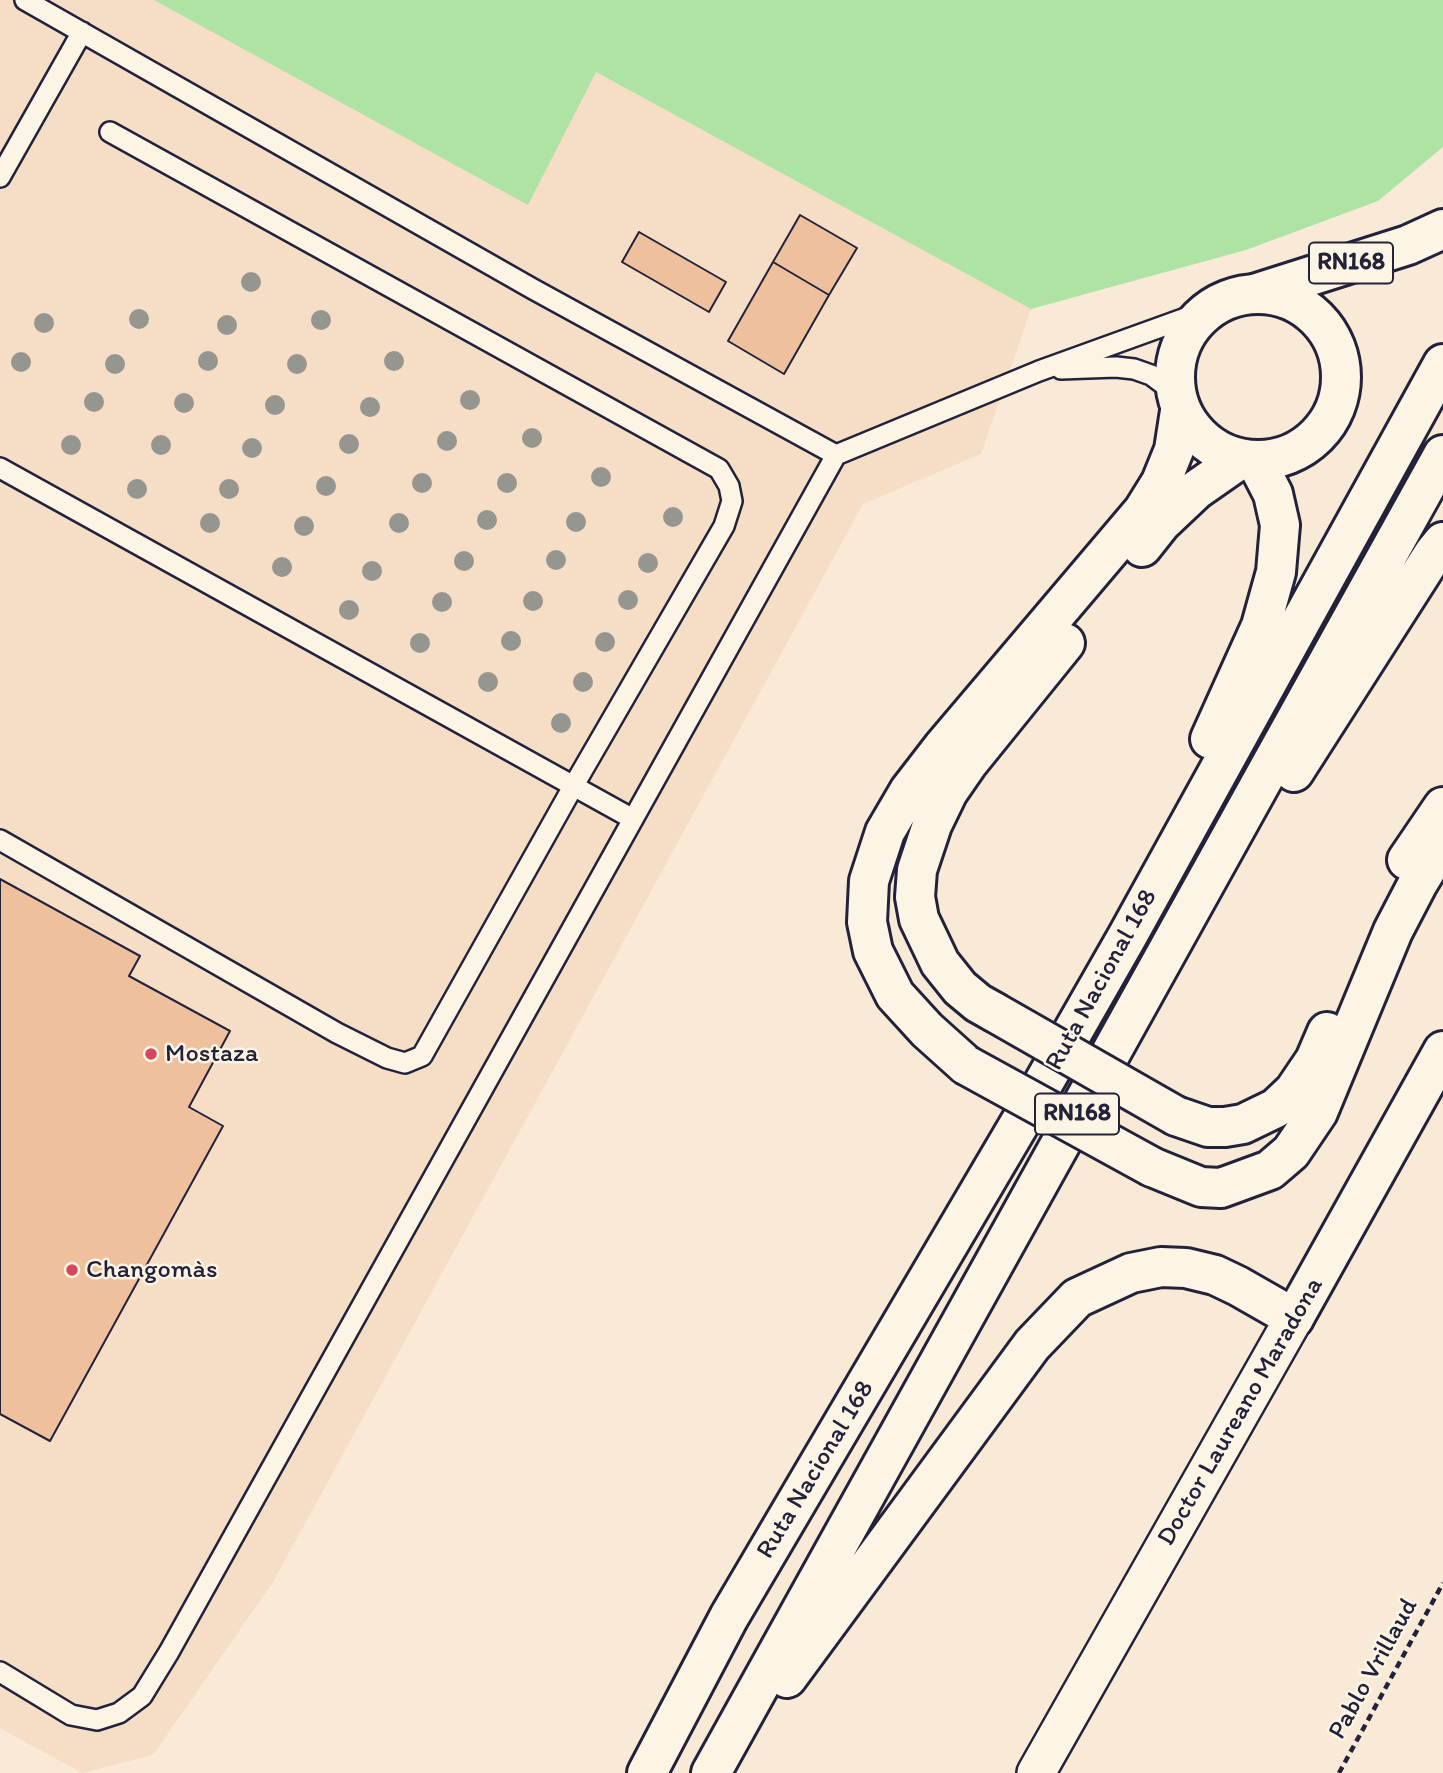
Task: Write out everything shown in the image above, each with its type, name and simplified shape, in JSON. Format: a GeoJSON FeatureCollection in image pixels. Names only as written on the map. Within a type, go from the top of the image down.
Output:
{"type":"FeatureCollection","features":[{"type":"Feature","properties":{"kind":"main road","name":"RN168"},"geometry":{"type":"LineString","coordinates":[[1257,293],[1408,245],[1443,229]]}},
{"type":"Feature","properties":{"kind":"main road"},"geometry":{"type":"LineString","coordinates":[[1443,807],[1399,872],[1372,925],[1315,1059],[1294,1091],[1276,1108],[1243,1124],[1208,1127],[1176,1116],[978,1003],[960,988],[940,963],[919,919],[915,897],[917,870],[932,825],[948,792],[968,763],[1161,523],[1196,490],[1248,460],[1289,455],[1317,437],[1335,409],[1342,377],[1336,344],[1317,317],[1289,299],[1257,293],[1229,298],[1205,311],[1189,332],[1178,354],[1174,450],[1161,482],[1143,511],[943,747],[909,792],[885,832],[869,881],[867,922],[873,951],[895,995],[927,1030],[966,1065],[1152,1167],[1201,1187],[1221,1188],[1270,1170],[1291,1152],[1318,1112],[1393,932],[1443,842]]}},
{"type":"Feature","properties":{"kind":"main road","name":"Ruta Nacional 168"},"geometry":{"type":"LineString","coordinates":[[648,1773],[729,1617],[1128,935],[1443,364]]}},
{"type":"Feature","properties":{"kind":"main road"},"geometry":{"type":"LineString","coordinates":[[1177,402],[1198,437],[1219,451],[1248,460]]}},
{"type":"Feature","properties":{"kind":"main road","name":"Ruta Nacional 168"},"geometry":{"type":"LineString","coordinates":[[711,1773],[1443,455]]}},
{"type":"Feature","properties":{"kind":"main road","name":"RN168"},"geometry":{"type":"LineString","coordinates":[[1128,935],[1181,803],[1261,626],[1276,572],[1280,525],[1273,494],[1248,460]]}},
{"type":"Feature","properties":{"kind":"main road","name":"RN168"},"geometry":{"type":"LineString","coordinates":[[1166,954],[1270,810],[1443,542]]}},
{"type":"Feature","properties":{"kind":"main road","name":"Doctor Laureano Maradona"},"geometry":{"type":"LineString","coordinates":[[1294,1318],[1443,1051]]}},
{"type":"Feature","properties":{"kind":"main road"},"geometry":{"type":"LineString","coordinates":[[718,1773],[1032,1345],[1077,1298],[1131,1273],[1161,1267],[1186,1268],[1215,1275],[1294,1318]]}},
{"type":"Feature","properties":{"kind":"street","name":"Doctor Laureano Maradona"},"geometry":{"type":"LineString","coordinates":[[1036,1773],[1294,1318]]}},
{"type":"Feature","properties":{"kind":"lane"},"geometry":{"type":"LineString","coordinates":[[25,0],[533,289],[836,456]]}},
{"type":"Feature","properties":{"kind":"lane"},"geometry":{"type":"LineString","coordinates":[[0,177],[82,33]]}},
{"type":"Feature","properties":{"kind":"lane"},"geometry":{"type":"LineString","coordinates":[[0,840],[337,1033],[387,1058],[405,1063],[422,1056],[574,785],[724,526],[732,501],[729,485],[719,469],[110,132]]}},
{"type":"Feature","properties":{"kind":"lane"},"geometry":{"type":"LineString","coordinates":[[0,1672],[71,1716],[97,1720],[119,1713],[142,1696],[836,456],[1039,371],[1205,311]]}},
{"type":"Feature","properties":{"kind":"lane"},"geometry":{"type":"LineString","coordinates":[[1039,371],[1116,367],[1135,369],[1151,375],[1177,402]]}},
{"type":"Feature","properties":{"kind":"lane"},"geometry":{"type":"LineString","coordinates":[[0,468],[634,819]]}},
{"type":"Feature","properties":{"kind":"path","name":"Pablo Vrillaud"},"geometry":{"type":"LineString","coordinates":[[1339,1773],[1443,1583]]}},
{"type":"Feature","properties":{"kind":"shaded area"},"geometry":{"type":"Polygon","coordinates":[[[0,0],[166,0],[596,72],[1031,309],[981,454],[863,504],[273,1582],[153,1755],[82,1773],[0,1728],[0,0]]]}},
{"type":"Feature","properties":{"kind":"green space"},"geometry":{"type":"Polygon","coordinates":[[[154,0],[1443,0],[1443,147],[1378,201],[1246,250],[1031,309],[596,72],[528,205],[154,0]]]}},
{"type":"Feature","properties":{"kind":"building"},"geometry":{"type":"Polygon","coordinates":[[[800,215],[857,248],[829,295],[773,262],[800,215]]]}},
{"type":"Feature","properties":{"kind":"building"},"geometry":{"type":"Polygon","coordinates":[[[639,232],[726,282],[709,312],[622,262],[639,232]]]}},
{"type":"Feature","properties":{"kind":"building"},"geometry":{"type":"Polygon","coordinates":[[[773,262],[829,295],[784,374],[728,341],[773,262]]]}},
{"type":"Feature","properties":{"kind":"building","name":"Changomàs"},"geometry":{"type":"Polygon","coordinates":[[[0,879],[140,956],[129,976],[230,1031],[189,1107],[223,1126],[50,1441],[0,1414],[0,879]]]}},
{"type":"Feature","properties":{"kind":"place","name":"Mostaza"},"geometry":{"type":"Point","coordinates":[151,1054]}},
{"type":"Feature","properties":{"kind":"place","name":"Changomàs"},"geometry":{"type":"Point","coordinates":[72,1270]}}]}
